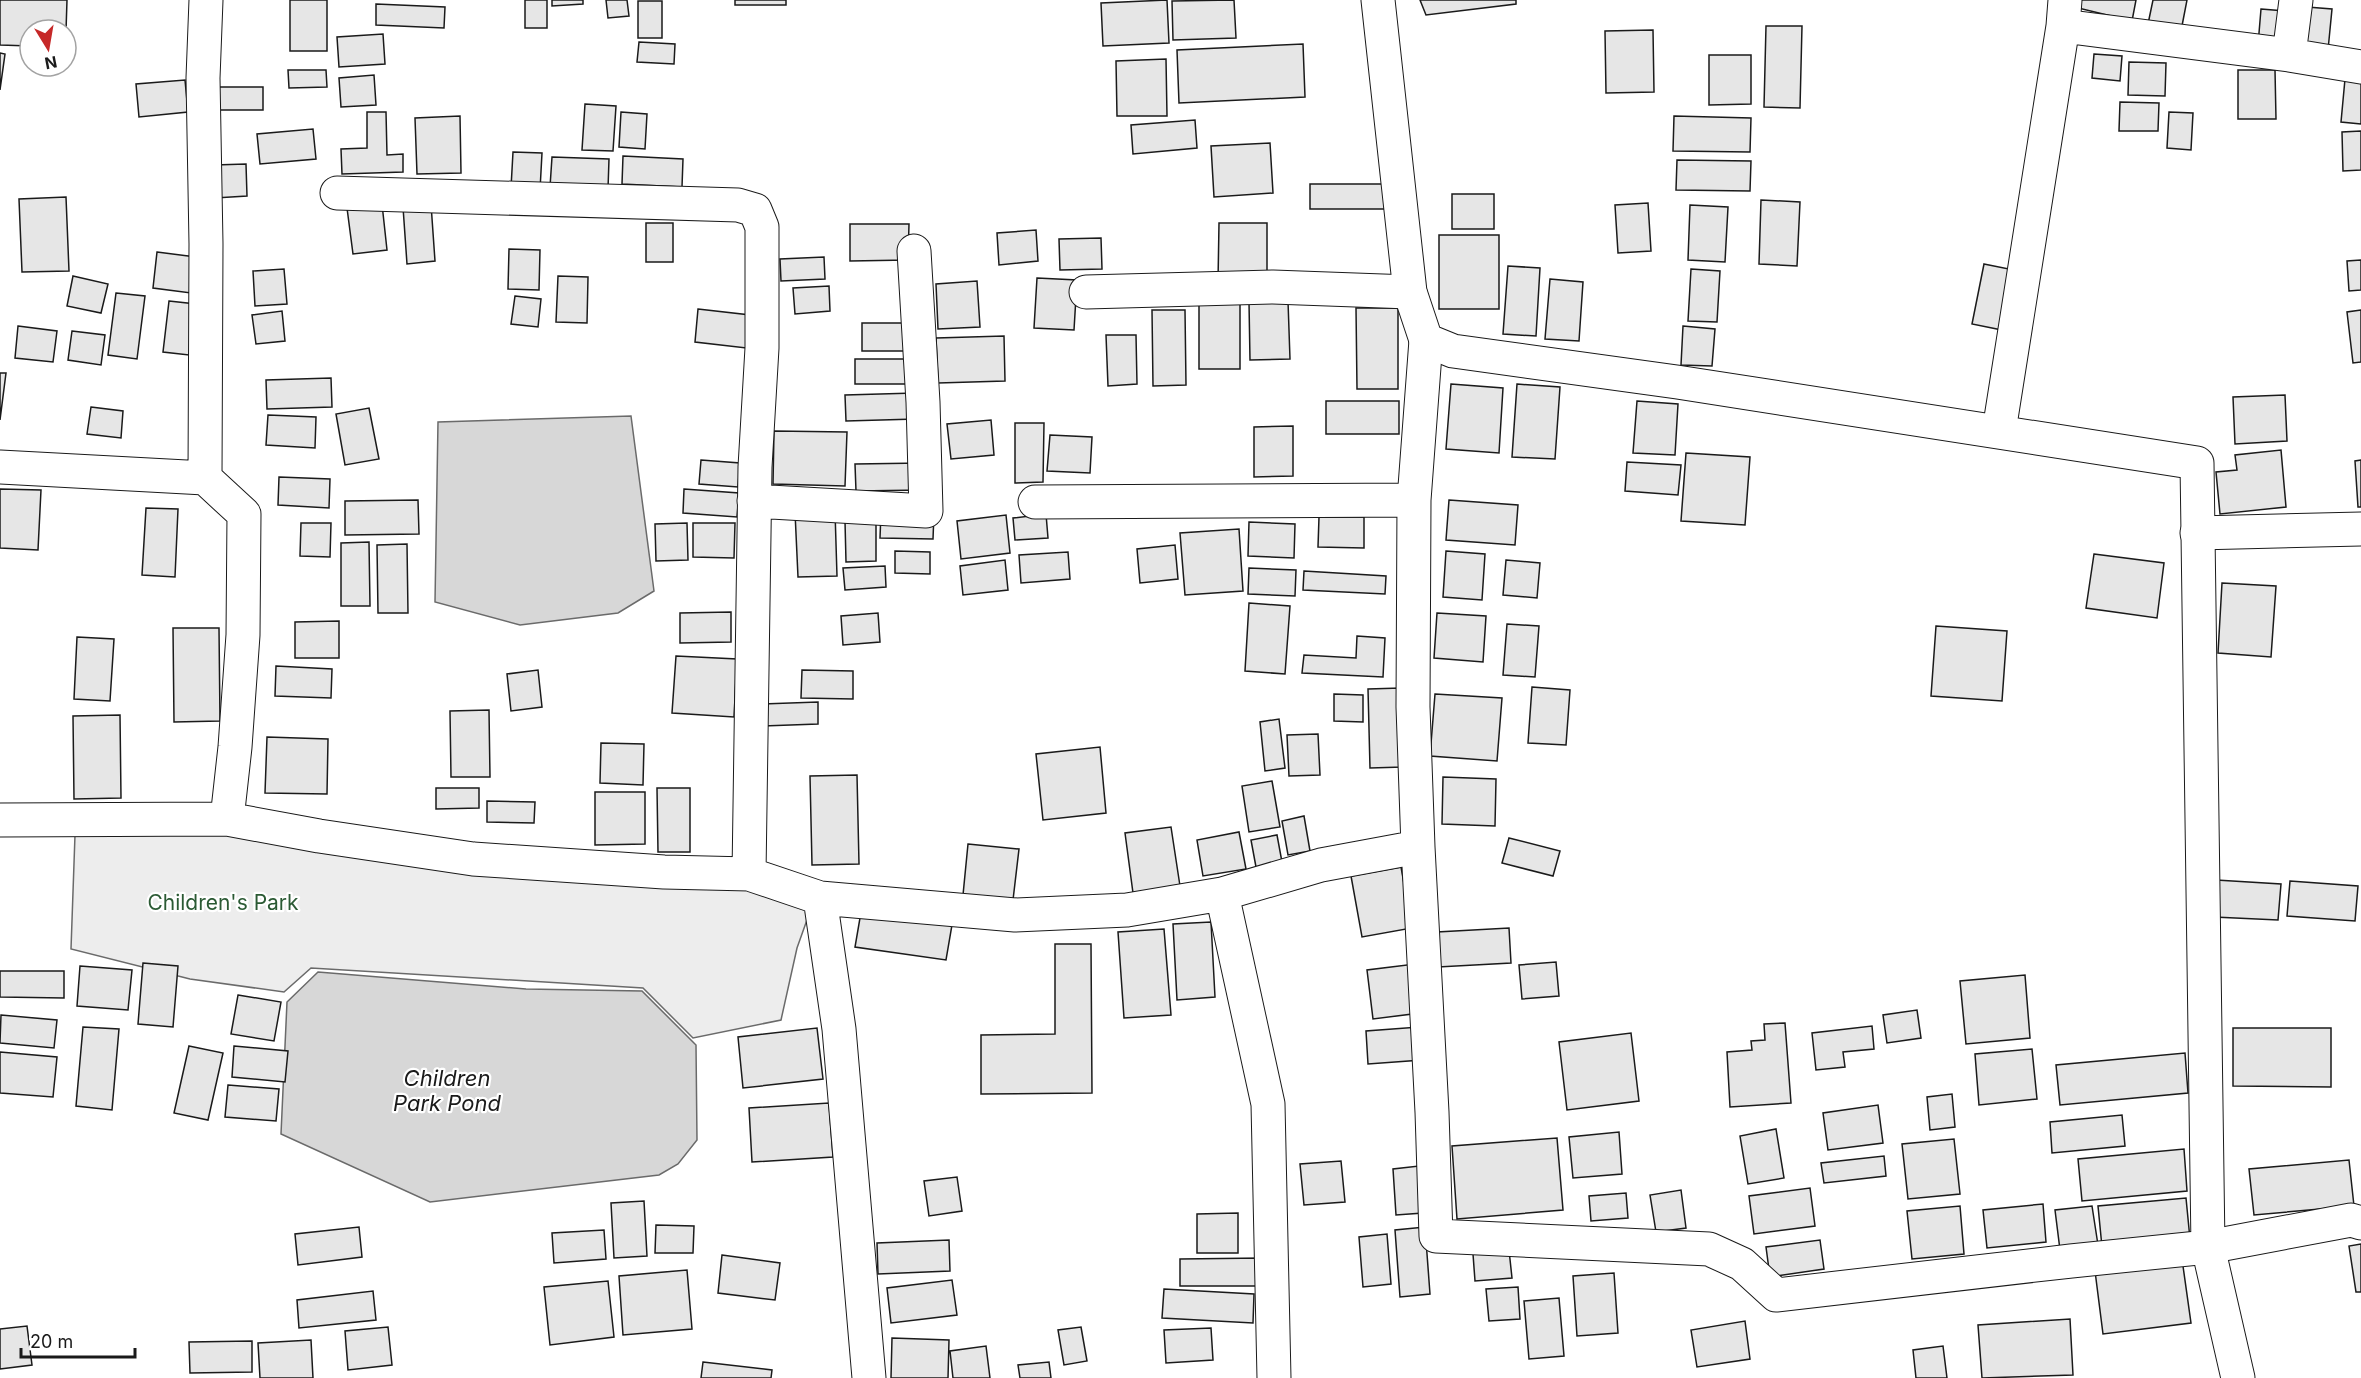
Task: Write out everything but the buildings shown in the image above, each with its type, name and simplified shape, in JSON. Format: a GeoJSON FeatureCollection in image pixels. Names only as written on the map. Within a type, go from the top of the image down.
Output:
{"type":"FeatureCollection","features":[{"type":"Feature","properties":{"kind":"street"},"geometry":{"type":"LineString","coordinates":[[205,478],[206,244],[203,78],[206,0]]}},
{"type":"Feature","properties":{"kind":"street"},"geometry":{"type":"LineString","coordinates":[[1378,0],[1410,292],[1426,340],[1414,500],[1413,707],[1436,1236],[1709,1249],[1742,1264],[1776,1295],[2071,1261],[2208,1248],[2351,1220],[2361,1223]]}},
{"type":"Feature","properties":{"kind":"street"},"geometry":{"type":"LineString","coordinates":[[2289,55],[2296,0]]}},
{"type":"Feature","properties":{"kind":"street"},"geometry":{"type":"LineString","coordinates":[[2000,431],[2064,13],[2361,67]]}},
{"type":"Feature","properties":{"kind":"street"},"geometry":{"type":"LineString","coordinates":[[337,193],[738,206],[755,210],[762,226],[762,326],[754,501],[749,874]]}},
{"type":"Feature","properties":{"kind":"street"},"geometry":{"type":"LineString","coordinates":[[754,501],[926,511],[915,251]]}},
{"type":"Feature","properties":{"kind":"street"},"geometry":{"type":"LineString","coordinates":[[1086,292],[1273,287],[1410,292]]}},
{"type":"Feature","properties":{"kind":"street"},"geometry":{"type":"LineString","coordinates":[[1426,340],[1453,351],[1677,382],[2197,463],[2208,1248],[2238,1378]]}},
{"type":"Feature","properties":{"kind":"street"},"geometry":{"type":"LineString","coordinates":[[0,467],[205,478],[244,514],[243,635],[227,819]]}},
{"type":"Feature","properties":{"kind":"street"},"geometry":{"type":"LineString","coordinates":[[1035,502],[1414,500]]}},
{"type":"Feature","properties":{"kind":"street"},"geometry":{"type":"LineString","coordinates":[[2197,533],[2361,529]]}},
{"type":"Feature","properties":{"kind":"street"},"geometry":{"type":"LineString","coordinates":[[0,819],[227,819],[319,836],[473,859],[664,872],[749,874],[820,898],[1015,915],[1127,910],[1222,894],[1321,865],[1418,847]]}},
{"type":"Feature","properties":{"kind":"street"},"geometry":{"type":"LineString","coordinates":[[1222,894],[1268,1104],[1274,1378]]}},
{"type":"Feature","properties":{"kind":"street"},"geometry":{"type":"LineString","coordinates":[[820,898],[840,1029],[869,1378]]}},
{"type":"Feature","properties":{"kind":"shaded area","name":"Children's Park"},"geometry":{"type":"Polygon","coordinates":[[[230,823],[755,883],[813,903],[797,948],[781,1020],[693,1038],[643,988],[311,968],[284,992],[190,979],[71,949],[75,835],[230,823]]]}},
{"type":"Feature","properties":{"kind":"water"},"geometry":{"type":"Polygon","coordinates":[[[631,416],[654,591],[618,613],[520,625],[435,602],[438,422],[631,416]]]}},
{"type":"Feature","properties":{"kind":"water","name":"Children Park Pond"},"geometry":{"type":"Polygon","coordinates":[[[318,972],[526,989],[642,991],[696,1045],[697,1140],[678,1164],[659,1175],[430,1202],[281,1134],[287,1002],[318,972]]]}}]}
